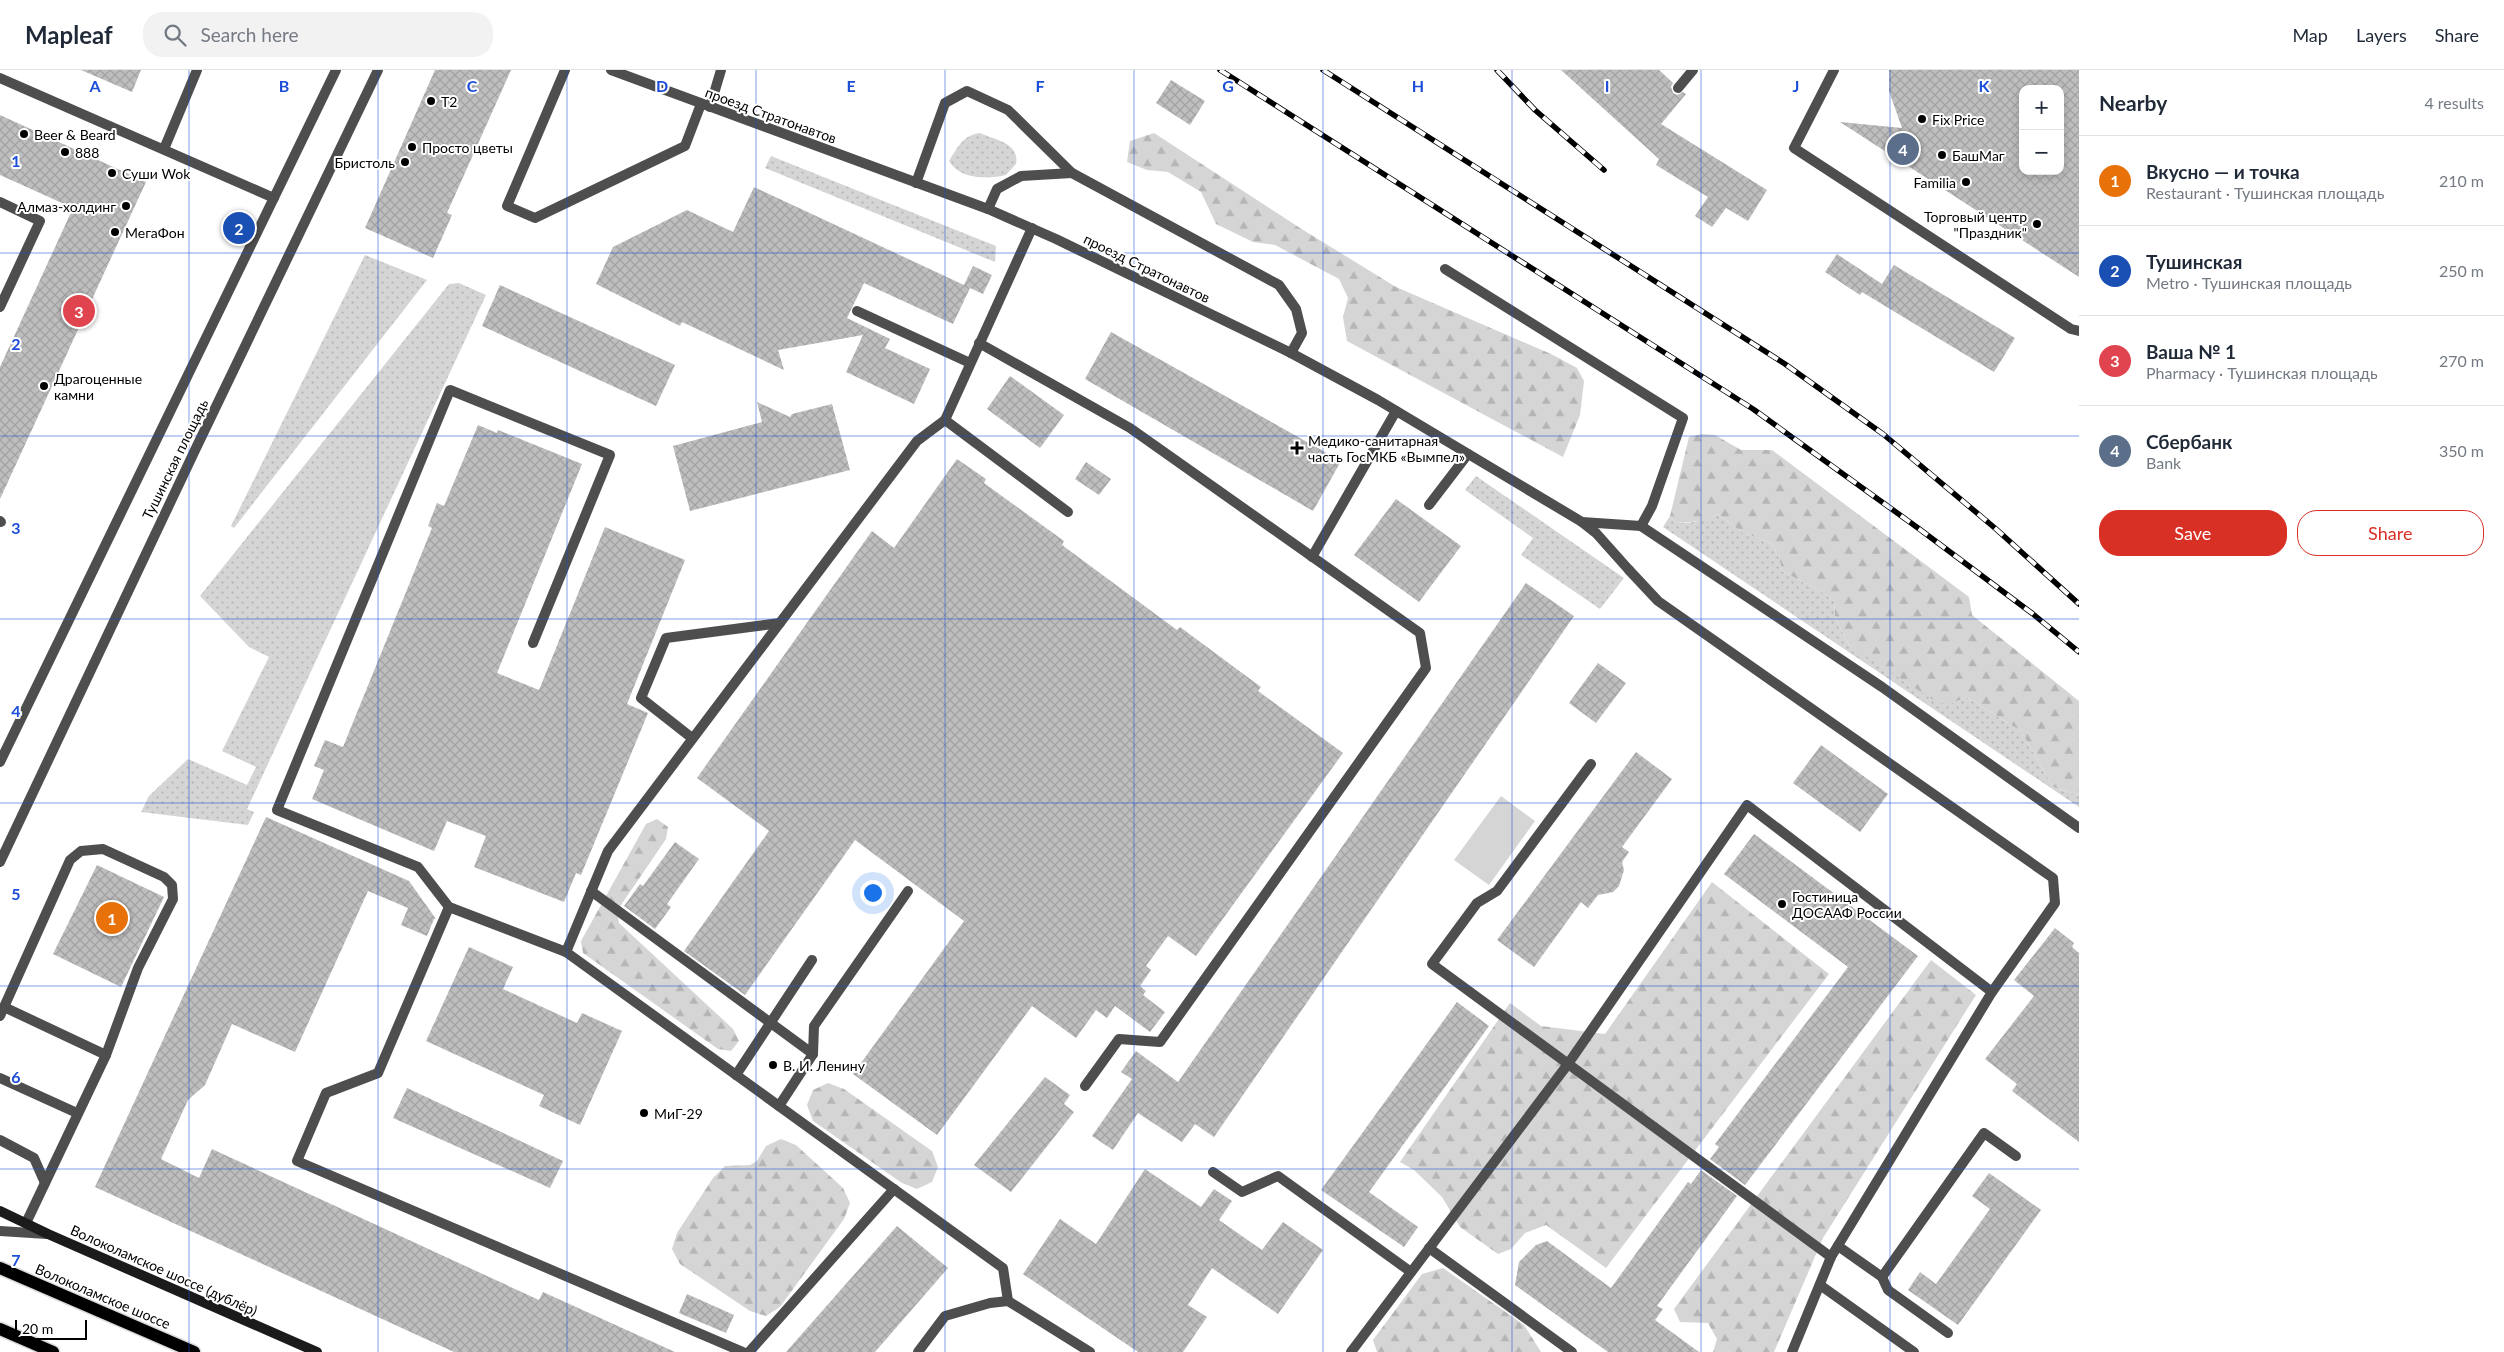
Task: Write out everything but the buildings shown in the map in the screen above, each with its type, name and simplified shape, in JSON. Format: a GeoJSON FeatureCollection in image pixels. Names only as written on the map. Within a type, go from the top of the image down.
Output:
{"type":"FeatureCollection","features":[{"type":"Feature","properties":{"kind":"main road","name":"Волоколамское шоссе"},"geometry":{"type":"LineString","coordinates":[[0,1268],[194,1352]]}},
{"type":"Feature","properties":{"kind":"main road"},"geometry":{"type":"LineString","coordinates":[[0,1329],[53,1352]]}},
{"type":"Feature","properties":{"kind":"street"},"geometry":{"type":"LineString","coordinates":[[164,149],[197,70]]}},
{"type":"Feature","properties":{"kind":"street","name":"Тушинская площадь"},"geometry":{"type":"LineString","coordinates":[[0,762],[336,70]]}},
{"type":"Feature","properties":{"kind":"street","name":"Тушинская площадь"},"geometry":{"type":"LineString","coordinates":[[0,862],[188,463],[378,70]]}},
{"type":"Feature","properties":{"kind":"street"},"geometry":{"type":"LineString","coordinates":[[565,70],[507,206],[534,218],[685,146],[721,70]]}},
{"type":"Feature","properties":{"kind":"street","name":"проезд Стратонавтов"},"geometry":{"type":"LineString","coordinates":[[611,70],[988,209],[1032,228],[1291,353],[1396,411],[1582,522],[1596,533],[1658,600],[2053,878],[2055,903],[1992,992]]}},
{"type":"Feature","properties":{"kind":"street"},"geometry":{"type":"LineString","coordinates":[[1678,88],[1693,70]]}},
{"type":"Feature","properties":{"kind":"street"},"geometry":{"type":"LineString","coordinates":[[1834,70],[1794,148],[2071,329],[2079,331]]}},
{"type":"Feature","properties":{"kind":"street"},"geometry":{"type":"LineString","coordinates":[[0,78],[274,198]]}},
{"type":"Feature","properties":{"kind":"street"},"geometry":{"type":"LineString","coordinates":[[916,183],[945,103],[967,91],[1008,110],[1072,173],[1279,285],[1296,308],[1302,332],[1291,353]]}},
{"type":"Feature","properties":{"kind":"street"},"geometry":{"type":"LineString","coordinates":[[988,209],[996,188],[1021,176],[1072,173]]}},
{"type":"Feature","properties":{"kind":"street"},"geometry":{"type":"LineString","coordinates":[[0,202],[40,221],[0,307]]}},
{"type":"Feature","properties":{"kind":"street"},"geometry":{"type":"LineString","coordinates":[[566,952],[608,851],[917,441],[945,420],[1032,228]]}},
{"type":"Feature","properties":{"kind":"street"},"geometry":{"type":"LineString","coordinates":[[1445,269],[1683,418],[1652,506],[1641,526]]}},
{"type":"Feature","properties":{"kind":"street"},"geometry":{"type":"LineString","coordinates":[[857,311],[970,363]]}},
{"type":"Feature","properties":{"kind":"street"},"geometry":{"type":"LineString","coordinates":[[979,344],[1130,428],[1420,633],[1426,668],[1160,1042],[1119,1039],[1085,1086]]}},
{"type":"Feature","properties":{"kind":"street"},"geometry":{"type":"LineString","coordinates":[[533,643],[610,455],[450,390],[277,810],[418,867],[449,907],[566,952],[1003,1268],[1008,1301]]}},
{"type":"Feature","properties":{"kind":"street"},"geometry":{"type":"LineString","coordinates":[[1312,557],[1396,411]]}},
{"type":"Feature","properties":{"kind":"street"},"geometry":{"type":"LineString","coordinates":[[945,420],[1068,512]]}},
{"type":"Feature","properties":{"kind":"street"},"geometry":{"type":"LineString","coordinates":[[1429,505],[1468,454]]}},
{"type":"Feature","properties":{"kind":"street"},"geometry":{"type":"LineString","coordinates":[[1582,522],[1641,526],[1882,687],[2079,828]]}},
{"type":"Feature","properties":{"kind":"street"},"geometry":{"type":"LineString","coordinates":[[692,738],[641,698],[666,638],[780,622]]}},
{"type":"Feature","properties":{"kind":"street"},"geometry":{"type":"LineString","coordinates":[[1591,764],[1497,891],[1477,903],[1432,964],[1831,1257]]}},
{"type":"Feature","properties":{"kind":"street"},"geometry":{"type":"LineString","coordinates":[[1351,1352],[1568,1064],[1747,805],[1992,992],[1831,1257],[1792,1352]]}},
{"type":"Feature","properties":{"kind":"street"},"geometry":{"type":"LineString","coordinates":[[26,1223],[106,1055],[138,968],[173,899],[172,885],[164,877],[103,849],[81,851],[70,860],[2,1011],[106,1055]]}},
{"type":"Feature","properties":{"kind":"street"},"geometry":{"type":"LineString","coordinates":[[591,891],[813,1054]]}},
{"type":"Feature","properties":{"kind":"street"},"geometry":{"type":"LineString","coordinates":[[779,1106],[813,1054],[814,1026],[908,891]]}},
{"type":"Feature","properties":{"kind":"street"},"geometry":{"type":"LineString","coordinates":[[449,907],[378,1073],[326,1093],[297,1161],[743,1352]]}},
{"type":"Feature","properties":{"kind":"street"},"geometry":{"type":"LineString","coordinates":[[736,1075],[771,1025],[812,960]]}},
{"type":"Feature","properties":{"kind":"street"},"geometry":{"type":"LineString","coordinates":[[0,1078],[77,1113]]}},
{"type":"Feature","properties":{"kind":"street"},"geometry":{"type":"LineString","coordinates":[[1882,1277],[1984,1133],[2016,1156]]}},
{"type":"Feature","properties":{"kind":"street"},"geometry":{"type":"LineString","coordinates":[[0,1140],[34,1158],[45,1183]]}},
{"type":"Feature","properties":{"kind":"street"},"geometry":{"type":"LineString","coordinates":[[1213,1172],[1242,1192],[1278,1176],[1411,1272]]}},
{"type":"Feature","properties":{"kind":"street"},"geometry":{"type":"LineString","coordinates":[[749,1352],[894,1189]]}},
{"type":"Feature","properties":{"kind":"street","name":"Волоколамское шоссе (дублёр)"},"geometry":{"type":"LineString","coordinates":[[0,1210],[48,1234],[317,1352]]}},
{"type":"Feature","properties":{"kind":"street"},"geometry":{"type":"LineString","coordinates":[[0,1231],[48,1234]]}},
{"type":"Feature","properties":{"kind":"street"},"geometry":{"type":"LineString","coordinates":[[1838,1246],[1882,1277],[1888,1290],[1948,1333]]}},
{"type":"Feature","properties":{"kind":"street"},"geometry":{"type":"LineString","coordinates":[[1429,1248],[1572,1352]]}},
{"type":"Feature","properties":{"kind":"street"},"geometry":{"type":"LineString","coordinates":[[1820,1285],[1914,1352]]}},
{"type":"Feature","properties":{"kind":"street"},"geometry":{"type":"LineString","coordinates":[[918,1352],[945,1316],[990,1303],[1008,1301],[1090,1352]]}},
{"type":"Feature","properties":{"kind":"green space"},"geometry":{"type":"Polygon","coordinates":[[[980,133],[1005,143],[1014,151],[1016,164],[1006,175],[975,177],[960,172],[949,161],[965,139],[980,133]]]}},
{"type":"Feature","properties":{"kind":"green space"},"geometry":{"type":"Polygon","coordinates":[[[1154,133],[1300,228],[1396,287],[1551,354],[1577,368],[1584,381],[1580,415],[1563,457],[1347,341],[1343,317],[1348,298],[1339,279],[1275,245],[1253,242],[1216,224],[1201,192],[1168,172],[1147,170],[1127,162],[1130,141],[1154,133]]]}},
{"type":"Feature","properties":{"kind":"green space"},"geometry":{"type":"Polygon","coordinates":[[[771,156],[996,246],[995,262],[765,168],[771,156]]]}},
{"type":"Feature","properties":{"kind":"green space"},"geometry":{"type":"Polygon","coordinates":[[[365,255],[427,280],[234,528],[231,526],[365,255]]]}},
{"type":"Feature","properties":{"kind":"green space"},"geometry":{"type":"Polygon","coordinates":[[[459,283],[486,295],[247,809],[254,812],[248,825],[141,812],[149,796],[188,759],[247,785],[256,767],[222,751],[269,657],[249,647],[200,596],[449,284],[459,283]]]}},
{"type":"Feature","properties":{"kind":"green space"},"geometry":{"type":"Polygon","coordinates":[[[1702,434],[1715,435],[1741,450],[1772,450],[1969,597],[1972,615],[2079,701],[2079,795],[2053,787],[2021,731],[1966,697],[1953,703],[1938,703],[1849,645],[1835,617],[1834,601],[1822,592],[1782,571],[1779,557],[1772,544],[1742,532],[1717,514],[1704,521],[1675,523],[1670,516],[1689,437],[1702,434]]]}},
{"type":"Feature","properties":{"kind":"green space"},"geometry":{"type":"Polygon","coordinates":[[[1476,476],[1624,578],[1600,609],[1521,555],[1533,538],[1465,490],[1476,476]]]}},
{"type":"Feature","properties":{"kind":"green space"},"geometry":{"type":"Polygon","coordinates":[[[1717,514],[1742,532],[1772,544],[1779,557],[1782,571],[1822,592],[1834,601],[1835,617],[1849,645],[1953,703],[1966,697],[2021,731],[2053,787],[2079,795],[2079,807],[1663,527],[1670,516],[1675,523],[1686,523],[1702,520],[1717,514]]]}},
{"type":"Feature","properties":{"kind":"green space"},"geometry":{"type":"Polygon","coordinates":[[[1501,796],[1535,821],[1489,885],[1454,860],[1501,796]]]}},
{"type":"Feature","properties":{"kind":"green space"},"geometry":{"type":"Polygon","coordinates":[[[657,819],[668,827],[666,839],[617,911],[619,923],[733,1029],[739,1041],[731,1051],[718,1049],[583,953],[581,941],[646,824],[657,819]]]}},
{"type":"Feature","properties":{"kind":"green space"},"geometry":{"type":"Polygon","coordinates":[[[1712,882],[1829,974],[1606,1268],[1546,1225],[1525,1233],[1511,1249],[1498,1254],[1460,1227],[1442,1197],[1414,1170],[1400,1162],[1510,1003],[1541,1026],[1605,1034],[1712,882]]]}},
{"type":"Feature","properties":{"kind":"green space"},"geometry":{"type":"Polygon","coordinates":[[[1931,960],[1976,995],[1823,1238],[1774,1352],[1713,1352],[1717,1339],[1708,1323],[1680,1322],[1674,1309],[1931,960]]]}},
{"type":"Feature","properties":{"kind":"green space"},"geometry":{"type":"Polygon","coordinates":[[[828,1083],[844,1089],[932,1151],[938,1167],[932,1182],[917,1189],[902,1183],[813,1121],[807,1105],[813,1090],[828,1083]]]}},
{"type":"Feature","properties":{"kind":"green space"},"geometry":{"type":"Polygon","coordinates":[[[781,1139],[796,1145],[843,1188],[850,1203],[844,1219],[780,1307],[766,1316],[750,1311],[680,1264],[672,1249],[677,1233],[713,1178],[725,1166],[750,1165],[757,1161],[766,1146],[781,1139]]]}},
{"type":"Feature","properties":{"kind":"green space"},"geometry":{"type":"Polygon","coordinates":[[[1443,1268],[1524,1325],[1541,1352],[1377,1352],[1373,1340],[1422,1274],[1443,1268]]]}},
{"type":"Feature","properties":{"kind":"railway"},"geometry":{"type":"LineString","coordinates":[[1220,70],[1753,409],[1918,528],[2033,614],[2079,652]]}},
{"type":"Feature","properties":{"kind":"railway"},"geometry":{"type":"LineString","coordinates":[[1323,70],[1785,364],[1883,434],[1996,529],[2079,604]]}},
{"type":"Feature","properties":{"kind":"railway"},"geometry":{"type":"LineString","coordinates":[[1497,70],[1535,110],[1604,170]]}},
{"type":"Feature","properties":{"kind":"place","name":"T2"},"geometry":{"type":"Point","coordinates":[431,101]}},
{"type":"Feature","properties":{"kind":"place","name":"Fix Price"},"geometry":{"type":"Point","coordinates":[1922,119]}},
{"type":"Feature","properties":{"kind":"place","name":"Beer & Beard"},"geometry":{"type":"Point","coordinates":[24,134]}},
{"type":"Feature","properties":{"kind":"place","name":"Просто цветы"},"geometry":{"type":"Point","coordinates":[412,147]}},
{"type":"Feature","properties":{"kind":"place","name":"Сбербанк"},"geometry":{"type":"Point","coordinates":[1903,149]}},
{"type":"Feature","properties":{"kind":"place","name":"888"},"geometry":{"type":"Point","coordinates":[65,152]}},
{"type":"Feature","properties":{"kind":"place","name":"БашМаг"},"geometry":{"type":"Point","coordinates":[1942,155]}},
{"type":"Feature","properties":{"kind":"place","name":"Бристоль"},"geometry":{"type":"Point","coordinates":[405,162]}},
{"type":"Feature","properties":{"kind":"place","name":"Суши Wok"},"geometry":{"type":"Point","coordinates":[112,173]}},
{"type":"Feature","properties":{"kind":"place","name":"Familia"},"geometry":{"type":"Point","coordinates":[1966,182]}},
{"type":"Feature","properties":{"kind":"place","name":"Алмаз-холдинг"},"geometry":{"type":"Point","coordinates":[126,206]}},
{"type":"Feature","properties":{"kind":"place","name":"Торговый центр \"Праздник\""},"geometry":{"type":"Point","coordinates":[2037,224]}},
{"type":"Feature","properties":{"kind":"place","name":"Тушинская"},"geometry":{"type":"Point","coordinates":[239,228]}},
{"type":"Feature","properties":{"kind":"place","name":"МегаФон"},"geometry":{"type":"Point","coordinates":[115,232]}},
{"type":"Feature","properties":{"kind":"place","name":"Ваша № 1"},"geometry":{"type":"Point","coordinates":[79,311]}},
{"type":"Feature","properties":{"kind":"place","name":"Драгоценные камни"},"geometry":{"type":"Point","coordinates":[44,386]}},
{"type":"Feature","properties":{"kind":"place","name":"Медико-санитарная часть ГосМКБ «Вымпел»"},"geometry":{"type":"Point","coordinates":[1297,448]}},
{"type":"Feature","properties":{"kind":"place","name":"Гостиница ДОСААФ России"},"geometry":{"type":"Point","coordinates":[1782,904]}},
{"type":"Feature","properties":{"kind":"place","name":"Вкусно — и точка"},"geometry":{"type":"Point","coordinates":[112,918]}},
{"type":"Feature","properties":{"kind":"place","name":"В. И. Ленину"},"geometry":{"type":"Point","coordinates":[773,1065]}},
{"type":"Feature","properties":{"kind":"place","name":"МиГ-29"},"geometry":{"type":"Point","coordinates":[644,1113]}}]}
